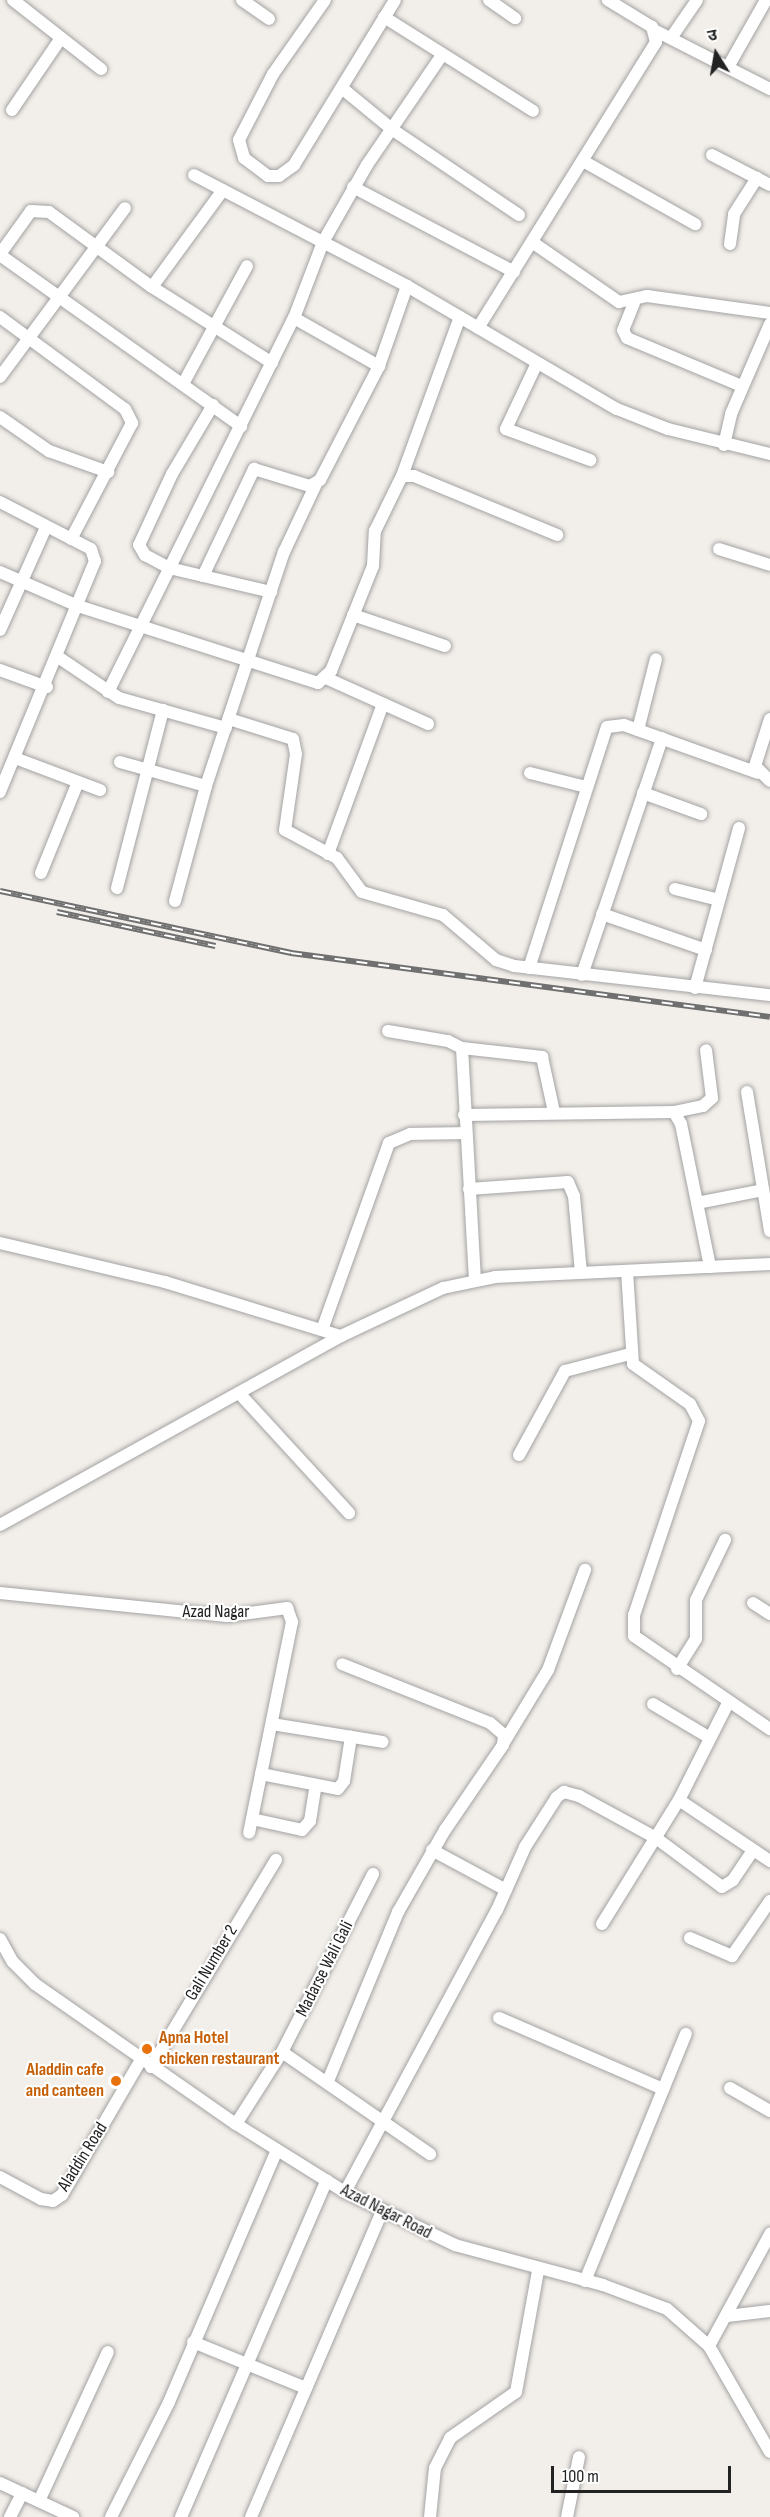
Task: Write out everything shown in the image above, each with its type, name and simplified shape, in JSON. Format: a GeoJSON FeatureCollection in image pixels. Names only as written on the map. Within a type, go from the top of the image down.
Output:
{"type":"FeatureCollection","features":[{"type":"Feature","properties":{"kind":"street"},"geometry":{"type":"LineString","coordinates":[[13,0],[100,69]]}},
{"type":"Feature","properties":{"kind":"street"},"geometry":{"type":"LineString","coordinates":[[325,0],[273,74],[242,132],[240,153],[268,176],[288,172],[343,89],[395,0]]}},
{"type":"Feature","properties":{"kind":"street"},"geometry":{"type":"LineString","coordinates":[[489,0],[515,18]]}},
{"type":"Feature","properties":{"kind":"street"},"geometry":{"type":"LineString","coordinates":[[608,0],[656,31],[770,89]]}},
{"type":"Feature","properties":{"kind":"street"},"geometry":{"type":"LineString","coordinates":[[671,38],[697,0]]}},
{"type":"Feature","properties":{"kind":"street"},"geometry":{"type":"LineString","coordinates":[[728,67],[766,0]]}},
{"type":"Feature","properties":{"kind":"street"},"geometry":{"type":"LineString","coordinates":[[248,2],[269,19]]}},
{"type":"Feature","properties":{"kind":"street"},"geometry":{"type":"LineString","coordinates":[[384,17],[534,111]]}},
{"type":"Feature","properties":{"kind":"street"},"geometry":{"type":"LineString","coordinates":[[478,328],[656,42],[656,31]]}},
{"type":"Feature","properties":{"kind":"street"},"geometry":{"type":"LineString","coordinates":[[12,110],[61,38]]}},
{"type":"Feature","properties":{"kind":"street"},"geometry":{"type":"LineString","coordinates":[[108,692],[138,626],[294,318],[323,242],[353,187],[442,55]]}},
{"type":"Feature","properties":{"kind":"street"},"geometry":{"type":"LineString","coordinates":[[343,89],[393,130],[519,215]]}},
{"type":"Feature","properties":{"kind":"street"},"geometry":{"type":"LineString","coordinates":[[712,155],[770,185]]}},
{"type":"Feature","properties":{"kind":"street"},"geometry":{"type":"LineString","coordinates":[[583,161],[695,224]]}},
{"type":"Feature","properties":{"kind":"street"},"geometry":{"type":"LineString","coordinates":[[194,175],[407,286],[537,363],[638,419],[724,445],[770,454]]}},
{"type":"Feature","properties":{"kind":"street"},"geometry":{"type":"LineString","coordinates":[[730,243],[734,214],[757,178]]}},
{"type":"Feature","properties":{"kind":"street"},"geometry":{"type":"LineString","coordinates":[[353,187],[514,272]]}},
{"type":"Feature","properties":{"kind":"street"},"geometry":{"type":"LineString","coordinates":[[152,287],[223,190]]}},
{"type":"Feature","properties":{"kind":"street"},"geometry":{"type":"LineString","coordinates":[[0,377],[124,208]]}},
{"type":"Feature","properties":{"kind":"street"},"geometry":{"type":"LineString","coordinates":[[241,426],[0,254],[26,216],[39,210],[97,245],[152,287],[272,363]]}},
{"type":"Feature","properties":{"kind":"street"},"geometry":{"type":"LineString","coordinates":[[532,242],[619,302],[634,303],[654,297],[770,313]]}},
{"type":"Feature","properties":{"kind":"street"},"geometry":{"type":"LineString","coordinates":[[183,384],[212,326],[247,266]]}},
{"type":"Feature","properties":{"kind":"street"},"geometry":{"type":"LineString","coordinates":[[176,901],[206,786],[290,535],[379,366],[407,286]]}},
{"type":"Feature","properties":{"kind":"street"},"geometry":{"type":"LineString","coordinates":[[634,303],[623,330],[627,338],[742,386]]}},
{"type":"Feature","properties":{"kind":"street"},"geometry":{"type":"LineString","coordinates":[[0,317],[130,415],[130,431],[70,539]]}},
{"type":"Feature","properties":{"kind":"street"},"geometry":{"type":"LineString","coordinates":[[326,678],[373,566],[375,531],[402,476],[460,317]]}},
{"type":"Feature","properties":{"kind":"street"},"geometry":{"type":"LineString","coordinates":[[294,318],[379,366]]}},
{"type":"Feature","properties":{"kind":"street"},"geometry":{"type":"LineString","coordinates":[[724,445],[742,386],[770,324]]}},
{"type":"Feature","properties":{"kind":"street"},"geometry":{"type":"LineString","coordinates":[[537,363],[506,429],[590,460]]}},
{"type":"Feature","properties":{"kind":"street"},"geometry":{"type":"LineString","coordinates":[[213,405],[141,539],[145,555],[169,568],[271,592]]}},
{"type":"Feature","properties":{"kind":"street"},"geometry":{"type":"LineString","coordinates":[[0,417],[49,451],[108,472]]}},
{"type":"Feature","properties":{"kind":"street"},"geometry":{"type":"LineString","coordinates":[[203,576],[254,469],[316,484]]}},
{"type":"Feature","properties":{"kind":"street"},"geometry":{"type":"LineString","coordinates":[[402,476],[414,477],[557,535]]}},
{"type":"Feature","properties":{"kind":"street"},"geometry":{"type":"LineString","coordinates":[[0,502],[95,553],[78,606],[47,687],[15,758],[5,770],[0,792]]}},
{"type":"Feature","properties":{"kind":"street"},"geometry":{"type":"LineString","coordinates":[[0,630],[24,584],[46,527]]}},
{"type":"Feature","properties":{"kind":"street"},"geometry":{"type":"LineString","coordinates":[[719,549],[770,565]]}},
{"type":"Feature","properties":{"kind":"street"},"geometry":{"type":"LineString","coordinates":[[0,572],[78,606],[249,660],[310,683],[326,678],[428,724]]}},
{"type":"Feature","properties":{"kind":"street"},"geometry":{"type":"LineString","coordinates":[[353,615],[445,646]]}},
{"type":"Feature","properties":{"kind":"street"},"geometry":{"type":"LineString","coordinates":[[58,657],[108,692],[163,710],[293,739],[296,754],[285,830],[345,865],[362,892],[443,915],[496,960],[529,968],[582,975],[770,995]]}},
{"type":"Feature","properties":{"kind":"street"},"geometry":{"type":"LineString","coordinates":[[638,730],[657,659]]}},
{"type":"Feature","properties":{"kind":"street"},"geometry":{"type":"LineString","coordinates":[[0,670],[47,687]]}},
{"type":"Feature","properties":{"kind":"street"},"geometry":{"type":"LineString","coordinates":[[328,854],[383,704]]}},
{"type":"Feature","properties":{"kind":"street"},"geometry":{"type":"LineString","coordinates":[[117,888],[163,710]]}},
{"type":"Feature","properties":{"kind":"street"},"geometry":{"type":"LineString","coordinates":[[758,773],[756,757],[770,719]]}},
{"type":"Feature","properties":{"kind":"street"},"geometry":{"type":"LineString","coordinates":[[529,968],[607,727],[624,725],[758,773],[770,781]]}},
{"type":"Feature","properties":{"kind":"street"},"geometry":{"type":"LineString","coordinates":[[582,975],[662,738]]}},
{"type":"Feature","properties":{"kind":"street"},"geometry":{"type":"LineString","coordinates":[[15,758],[100,790]]}},
{"type":"Feature","properties":{"kind":"street"},"geometry":{"type":"LineString","coordinates":[[120,762],[206,786]]}},
{"type":"Feature","properties":{"kind":"street"},"geometry":{"type":"LineString","coordinates":[[530,773],[586,787]]}},
{"type":"Feature","properties":{"kind":"street"},"geometry":{"type":"LineString","coordinates":[[41,873],[78,782]]}},
{"type":"Feature","properties":{"kind":"street"},"geometry":{"type":"LineString","coordinates":[[643,793],[701,814]]}},
{"type":"Feature","properties":{"kind":"street"},"geometry":{"type":"LineString","coordinates":[[696,988],[739,828]]}},
{"type":"Feature","properties":{"kind":"street"},"geometry":{"type":"LineString","coordinates":[[675,890],[720,900]]}},
{"type":"Feature","properties":{"kind":"street"},"geometry":{"type":"LineString","coordinates":[[602,914],[706,950]]}},
{"type":"Feature","properties":{"kind":"street"},"geometry":{"type":"LineString","coordinates":[[387,1031],[448,1041],[462,1048],[542,1057],[554,1112]]}},
{"type":"Feature","properties":{"kind":"street"},"geometry":{"type":"LineString","coordinates":[[462,1048],[475,1280]]}},
{"type":"Feature","properties":{"kind":"street"},"geometry":{"type":"LineString","coordinates":[[464,1115],[674,1112],[703,1106],[712,1098],[706,1050]]}},
{"type":"Feature","properties":{"kind":"street"},"geometry":{"type":"LineString","coordinates":[[747,1092],[770,1232]]}},
{"type":"Feature","properties":{"kind":"street"},"geometry":{"type":"LineString","coordinates":[[674,1112],[681,1124],[710,1267]]}},
{"type":"Feature","properties":{"kind":"street"},"geometry":{"type":"LineString","coordinates":[[322,1330],[389,1143],[410,1134],[465,1133]]}},
{"type":"Feature","properties":{"kind":"street"},"geometry":{"type":"LineString","coordinates":[[469,1189],[568,1182],[574,1196],[581,1274]]}},
{"type":"Feature","properties":{"kind":"street"},"geometry":{"type":"LineString","coordinates":[[697,1203],[763,1190]]}},
{"type":"Feature","properties":{"kind":"street"},"geometry":{"type":"LineString","coordinates":[[0,1243],[165,1281],[341,1336]]}},
{"type":"Feature","properties":{"kind":"street"},"geometry":{"type":"LineString","coordinates":[[0,1525],[341,1336],[434,1292],[475,1280],[770,1264]]}},
{"type":"Feature","properties":{"kind":"street"},"geometry":{"type":"LineString","coordinates":[[627,1271],[630,1354],[640,1371],[690,1404],[699,1421],[632,1627],[641,1644],[770,1729]]}},
{"type":"Feature","properties":{"kind":"street"},"geometry":{"type":"LineString","coordinates":[[519,1455],[565,1371],[630,1354]]}},
{"type":"Feature","properties":{"kind":"street"},"geometry":{"type":"LineString","coordinates":[[239,1393],[349,1513]]}},
{"type":"Feature","properties":{"kind":"street"},"geometry":{"type":"LineString","coordinates":[[677,1669],[696,1639],[696,1599],[725,1540]]}},
{"type":"Feature","properties":{"kind":"street"},"geometry":{"type":"LineString","coordinates":[[328,2082],[394,1921],[432,1850],[503,1744],[548,1670],[585,1570]]}},
{"type":"Feature","properties":{"kind":"street","name":"Azad Nagar"},"geometry":{"type":"LineString","coordinates":[[0,1593],[98,1606],[227,1616],[287,1608],[292,1622],[249,1833]]}},
{"type":"Feature","properties":{"kind":"street"},"geometry":{"type":"LineString","coordinates":[[753,1603],[770,1614]]}},
{"type":"Feature","properties":{"kind":"street"},"geometry":{"type":"LineString","coordinates":[[342,1664],[499,1727],[503,1744]]}},
{"type":"Feature","properties":{"kind":"street"},"geometry":{"type":"LineString","coordinates":[[602,1924],[679,1800],[728,1703]]}},
{"type":"Feature","properties":{"kind":"street"},"geometry":{"type":"LineString","coordinates":[[653,1704],[710,1738]]}},
{"type":"Feature","properties":{"kind":"street"},"geometry":{"type":"LineString","coordinates":[[272,1724],[383,1742]]}},
{"type":"Feature","properties":{"kind":"street"},"geometry":{"type":"LineString","coordinates":[[261,1774],[316,1785],[343,1786],[351,1737]]}},
{"type":"Feature","properties":{"kind":"street"},"geometry":{"type":"LineString","coordinates":[[252,1819],[302,1830],[310,1821],[316,1785]]}},
{"type":"Feature","properties":{"kind":"street"},"geometry":{"type":"LineString","coordinates":[[345,2192],[506,1890],[525,1847],[564,1792],[656,1838],[722,1887],[733,1880],[753,1850]]}},
{"type":"Feature","properties":{"kind":"street"},"geometry":{"type":"LineString","coordinates":[[679,1800],[770,1861]]}},
{"type":"Feature","properties":{"kind":"street"},"geometry":{"type":"LineString","coordinates":[[432,1850],[506,1890]]}},
{"type":"Feature","properties":{"kind":"street","name":"Gali Number 2"},"geometry":{"type":"LineString","coordinates":[[146,2063],[276,1860]]}},
{"type":"Feature","properties":{"kind":"street","name":"Madarse Wali Gali"},"geometry":{"type":"LineString","coordinates":[[236,2124],[282,2052],[373,1874]]}},
{"type":"Feature","properties":{"kind":"street"},"geometry":{"type":"LineString","coordinates":[[690,1938],[732,1956],[770,1901]]}},
{"type":"Feature","properties":{"kind":"street","name":"Azad Nagar Road"},"geometry":{"type":"LineString","coordinates":[[0,1938],[4,1951],[35,1984],[236,2124],[345,2192],[455,2246],[538,2271],[585,2281],[667,2309],[709,2346],[770,2452]]}},
{"type":"Feature","properties":{"kind":"street"},"geometry":{"type":"LineString","coordinates":[[499,2018],[663,2088]]}},
{"type":"Feature","properties":{"kind":"street"},"geometry":{"type":"LineString","coordinates":[[585,2281],[686,2034]]}},
{"type":"Feature","properties":{"kind":"street"},"geometry":{"type":"LineString","coordinates":[[282,2052],[383,2117],[387,2127],[430,2154]]}},
{"type":"Feature","properties":{"kind":"street","name":"Aladdin Road"},"geometry":{"type":"LineString","coordinates":[[0,2177],[41,2199],[53,2201],[62,2195],[146,2063]]}},
{"type":"Feature","properties":{"kind":"street"},"geometry":{"type":"LineString","coordinates":[[730,2088],[770,2111]]}},
{"type":"Feature","properties":{"kind":"street"},"geometry":{"type":"LineString","coordinates":[[111,2517],[193,2342],[277,2150]]}},
{"type":"Feature","properties":{"kind":"street"},"geometry":{"type":"LineString","coordinates":[[180,2517],[250,2364],[327,2180]]}},
{"type":"Feature","properties":{"kind":"street"},"geometry":{"type":"LineString","coordinates":[[251,2517],[382,2212]]}},
{"type":"Feature","properties":{"kind":"street"},"geometry":{"type":"LineString","coordinates":[[709,2346],[770,2234]]}},
{"type":"Feature","properties":{"kind":"street"},"geometry":{"type":"LineString","coordinates":[[430,2517],[435,2468],[450,2438],[516,2392],[538,2271]]}},
{"type":"Feature","properties":{"kind":"street"},"geometry":{"type":"LineString","coordinates":[[727,2316],[770,2311]]}},
{"type":"Feature","properties":{"kind":"street"},"geometry":{"type":"LineString","coordinates":[[193,2342],[306,2388]]}},
{"type":"Feature","properties":{"kind":"street"},"geometry":{"type":"LineString","coordinates":[[39,2501],[108,2352]]}},
{"type":"Feature","properties":{"kind":"street"},"geometry":{"type":"LineString","coordinates":[[567,2517],[579,2457]]}},
{"type":"Feature","properties":{"kind":"street"},"geometry":{"type":"LineString","coordinates":[[0,2483],[39,2501],[59,2514],[73,2517]]}},
{"type":"Feature","properties":{"kind":"street"},"geometry":{"type":"LineString","coordinates":[[10,2517],[22,2493]]}},
{"type":"Feature","properties":{"kind":"railway"},"geometry":{"type":"LineString","coordinates":[[0,891],[291,953],[770,1017]]}},
{"type":"Feature","properties":{"kind":"railway"},"geometry":{"type":"LineString","coordinates":[[57,912],[215,946]]}},
{"type":"Feature","properties":{"kind":"place","name":"Apna Hotel chicken restaurant"},"geometry":{"type":"Point","coordinates":[147,2049]}},
{"type":"Feature","properties":{"kind":"place","name":"Aladdin cafe and canteen"},"geometry":{"type":"Point","coordinates":[116,2081]}}]}
